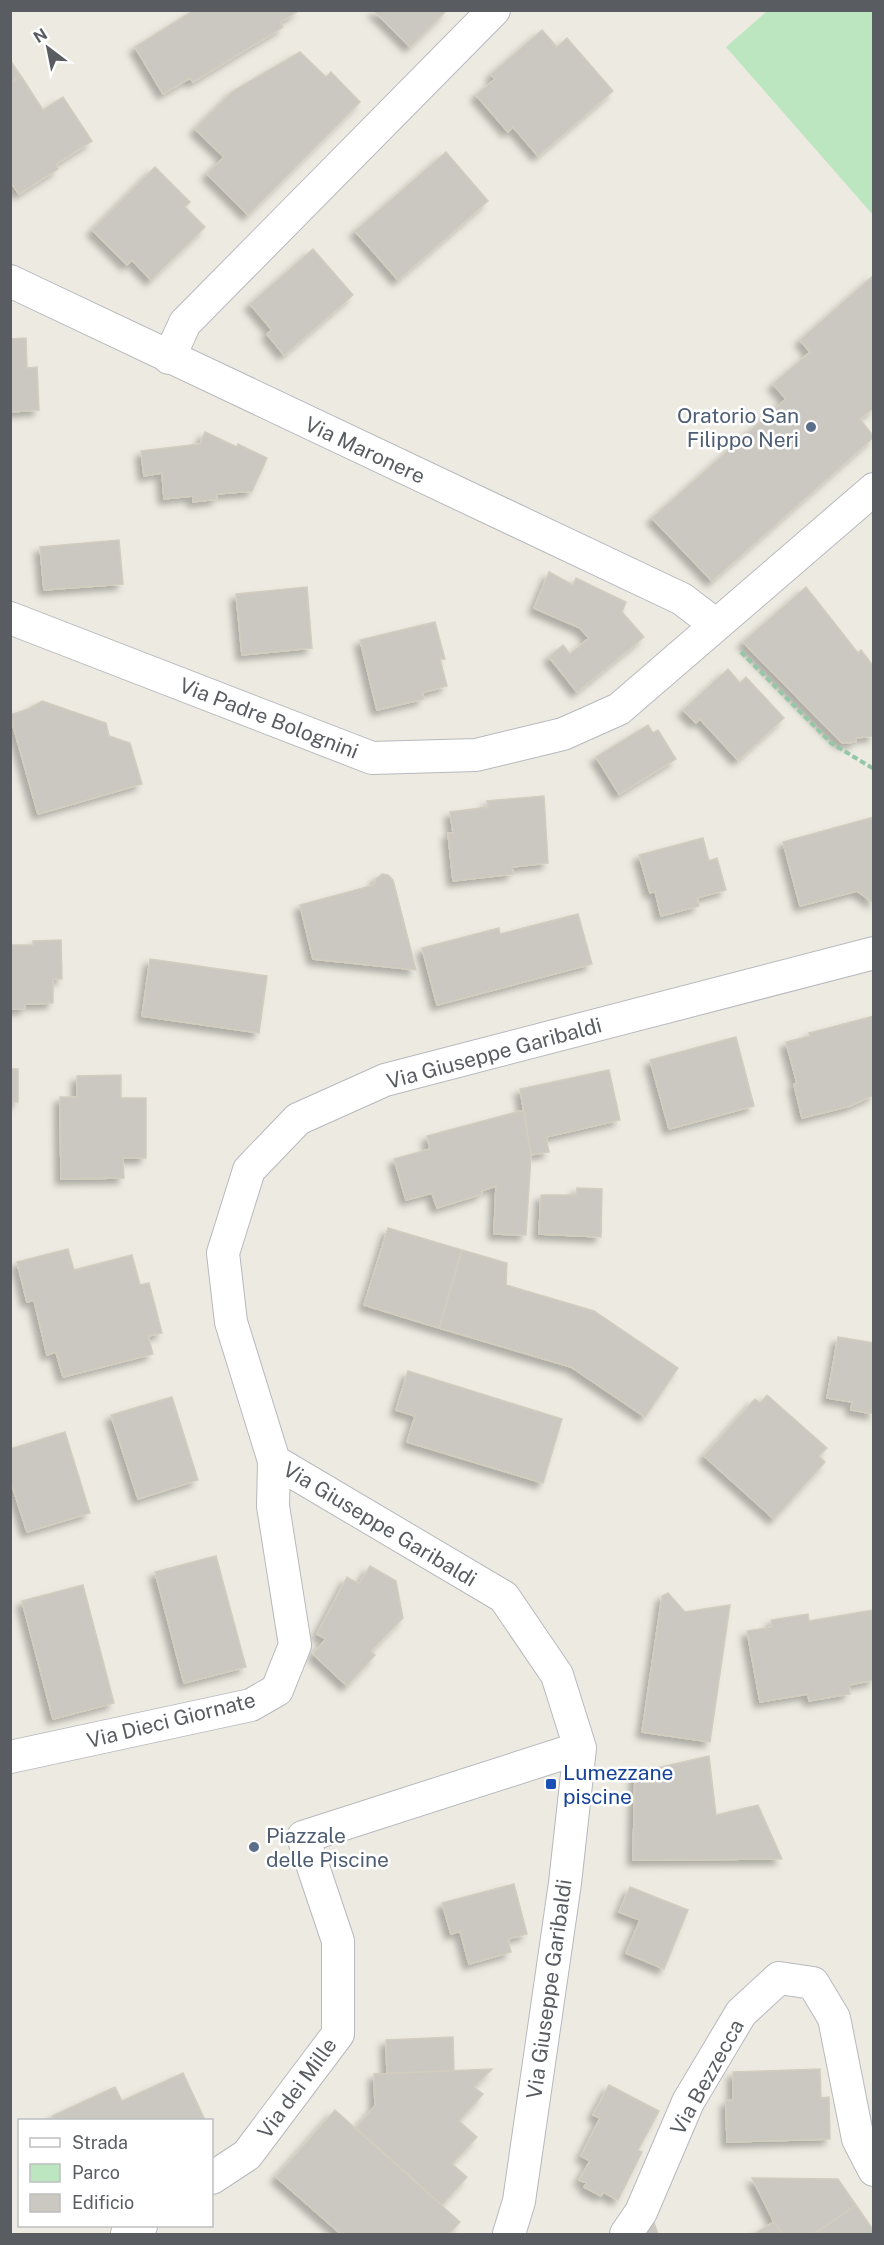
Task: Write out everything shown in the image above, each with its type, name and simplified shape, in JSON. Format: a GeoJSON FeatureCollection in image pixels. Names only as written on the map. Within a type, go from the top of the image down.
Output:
{"type":"FeatureCollection","features":[{"type":"Feature","properties":{"kind":"street"},"geometry":{"type":"LineString","coordinates":[[169,358],[185,323],[494,10]]}},
{"type":"Feature","properties":{"kind":"street","name":"Via Maronere"},"geometry":{"type":"LineString","coordinates":[[10,281],[682,599],[716,626]]}},
{"type":"Feature","properties":{"kind":"street","name":"Via Padre Bolognini"},"geometry":{"type":"LineString","coordinates":[[10,618],[372,758],[476,755],[563,734],[618,709],[873,489]]}},
{"type":"Feature","properties":{"kind":"street","name":"Via Giuseppe Garibaldi"},"geometry":{"type":"LineString","coordinates":[[509,2235],[519,2201],[565,1883],[580,1748],[557,1675],[504,1597],[274,1461],[231,1322],[223,1254],[249,1170],[298,1119],[385,1080],[873,953]]}},
{"type":"Feature","properties":{"kind":"street","name":"Via Dieci Giornate"},"geometry":{"type":"LineString","coordinates":[[10,1757],[251,1705],[277,1690],[295,1645],[273,1506],[274,1461]]}},
{"type":"Feature","properties":{"kind":"street","name":"Via dei Mille"},"geometry":{"type":"LineString","coordinates":[[213,2177],[247,2155],[338,2034],[338,1941],[303,1837],[580,1748]]}},
{"type":"Feature","properties":{"kind":"street","name":"Via Bezzecca"},"geometry":{"type":"LineString","coordinates":[[626,2235],[641,2212],[688,2102],[741,2013],[779,1978],[813,1983],[834,2018],[858,2139],[873,2170]]}},
{"type":"Feature","properties":{"kind":"path"},"geometry":{"type":"LineString","coordinates":[[716,626],[831,743],[873,769]]}},
{"type":"Feature","properties":{"kind":"green space"},"geometry":{"type":"Polygon","coordinates":[[[767,11],[873,11],[873,215],[726,47],[767,11]]]}},
{"type":"Feature","properties":{"kind":"building"},"geometry":{"type":"Polygon","coordinates":[[[194,10],[300,10],[280,22],[283,27],[193,82],[190,78],[163,94],[135,47],[194,10]]]}},
{"type":"Feature","properties":{"kind":"building"},"geometry":{"type":"Polygon","coordinates":[[[373,10],[447,10],[410,47],[373,10]]]}},
{"type":"Feature","properties":{"kind":"building"},"geometry":{"type":"Polygon","coordinates":[[[542,30],[557,47],[567,38],[613,91],[538,156],[513,127],[508,132],[476,95],[495,79],[491,74],[542,30]]]}},
{"type":"Feature","properties":{"kind":"building"},"geometry":{"type":"Polygon","coordinates":[[[300,52],[326,77],[331,72],[360,102],[248,215],[207,174],[224,157],[195,129],[233,91],[300,52]]]}},
{"type":"Feature","properties":{"kind":"building"},"geometry":{"type":"Polygon","coordinates":[[[10,60],[21,76],[10,83],[10,60]]]}},
{"type":"Feature","properties":{"kind":"building"},"geometry":{"type":"Polygon","coordinates":[[[21,76],[43,110],[63,97],[92,141],[56,164],[58,169],[19,194],[10,181],[10,83],[21,76]]]}},
{"type":"Feature","properties":{"kind":"building"},"geometry":{"type":"Polygon","coordinates":[[[446,152],[488,201],[398,280],[355,231],[446,152]]]}},
{"type":"Feature","properties":{"kind":"building"},"geometry":{"type":"Polygon","coordinates":[[[155,167],[190,202],[185,207],[205,227],[151,280],[132,260],[127,265],[92,230],[155,167]]]}},
{"type":"Feature","properties":{"kind":"building"},"geometry":{"type":"Polygon","coordinates":[[[313,249],[353,295],[284,355],[267,334],[272,330],[250,304],[313,249]]]}},
{"type":"Feature","properties":{"kind":"building","name":"Oratorio San Filippo Neri"},"geometry":{"type":"Polygon","coordinates":[[[874,275],[874,408],[860,419],[874,437],[712,581],[652,518],[786,399],[773,384],[810,352],[800,340],[874,275]]]}},
{"type":"Feature","properties":{"kind":"building"},"geometry":{"type":"Polygon","coordinates":[[[26,338],[27,368],[37,367],[39,410],[10,412],[10,339],[26,338]]]}},
{"type":"Feature","properties":{"kind":"building"},"geometry":{"type":"Polygon","coordinates":[[[205,432],[267,458],[252,491],[217,494],[217,499],[193,502],[193,496],[164,499],[162,473],[144,476],[141,451],[200,444],[205,432]]]}},
{"type":"Feature","properties":{"kind":"building"},"geometry":{"type":"Polygon","coordinates":[[[119,540],[123,584],[44,590],[40,547],[119,540]]]}},
{"type":"Feature","properties":{"kind":"building"},"geometry":{"type":"Polygon","coordinates":[[[549,572],[573,585],[576,578],[626,602],[622,612],[644,637],[577,692],[549,657],[563,645],[570,654],[589,638],[580,628],[534,608],[549,572]]]}},
{"type":"Feature","properties":{"kind":"building"},"geometry":{"type":"Polygon","coordinates":[[[307,587],[312,648],[242,655],[236,594],[307,587]]]}},
{"type":"Feature","properties":{"kind":"building"},"geometry":{"type":"Polygon","coordinates":[[[806,587],[858,653],[861,650],[874,667],[874,736],[856,738],[856,742],[842,743],[743,642],[806,587]]]}},
{"type":"Feature","properties":{"kind":"building"},"geometry":{"type":"Polygon","coordinates":[[[435,622],[445,659],[440,659],[447,686],[422,693],[424,699],[377,710],[360,640],[435,622]]]}},
{"type":"Feature","properties":{"kind":"building"},"geometry":{"type":"Polygon","coordinates":[[[728,669],[740,683],[746,677],[784,718],[738,760],[700,719],[696,723],[683,710],[728,669]]]}},
{"type":"Feature","properties":{"kind":"building"},"geometry":{"type":"Polygon","coordinates":[[[42,701],[106,723],[109,736],[130,743],[142,784],[38,814],[10,715],[42,701]]]}},
{"type":"Feature","properties":{"kind":"building"},"geometry":{"type":"Polygon","coordinates":[[[648,725],[653,733],[658,730],[676,759],[619,794],[596,757],[648,725]]]}},
{"type":"Feature","properties":{"kind":"building"},"geometry":{"type":"Polygon","coordinates":[[[544,796],[548,863],[512,867],[513,874],[453,881],[448,833],[453,833],[450,812],[488,807],[487,801],[544,796]]]}},
{"type":"Feature","properties":{"kind":"building"},"geometry":{"type":"Polygon","coordinates":[[[874,817],[874,903],[857,891],[800,906],[783,842],[874,817]]]}},
{"type":"Feature","properties":{"kind":"building"},"geometry":{"type":"Polygon","coordinates":[[[703,838],[709,861],[717,858],[726,890],[697,898],[699,906],[661,916],[655,891],[650,893],[639,855],[703,838]]]}},
{"type":"Feature","properties":{"kind":"building"},"geometry":{"type":"Polygon","coordinates":[[[382,874],[388,875],[393,880],[416,970],[313,959],[300,905],[374,885],[376,879],[382,874]]]}},
{"type":"Feature","properties":{"kind":"building"},"geometry":{"type":"Polygon","coordinates":[[[578,914],[592,964],[437,1005],[422,948],[499,928],[500,934],[578,914]]]}},
{"type":"Feature","properties":{"kind":"building"},"geometry":{"type":"Polygon","coordinates":[[[61,940],[62,979],[53,979],[53,1003],[25,1004],[25,1009],[10,1009],[10,945],[33,945],[33,941],[61,940]]]}},
{"type":"Feature","properties":{"kind":"building"},"geometry":{"type":"Polygon","coordinates":[[[150,959],[267,976],[259,1033],[142,1016],[150,959]]]}},
{"type":"Feature","properties":{"kind":"building"},"geometry":{"type":"Polygon","coordinates":[[[874,1016],[874,1095],[850,1106],[802,1118],[794,1084],[797,1083],[786,1042],[810,1036],[809,1033],[874,1016]]]}},
{"type":"Feature","properties":{"kind":"building"},"geometry":{"type":"Polygon","coordinates":[[[736,1037],[754,1106],[669,1129],[650,1060],[736,1037]]]}},
{"type":"Feature","properties":{"kind":"building"},"geometry":{"type":"Polygon","coordinates":[[[10,1069],[18,1069],[18,1102],[10,1102],[10,1069]]]}},
{"type":"Feature","properties":{"kind":"building"},"geometry":{"type":"Polygon","coordinates":[[[609,1070],[620,1120],[546,1137],[549,1152],[531,1155],[520,1089],[609,1070]]]}},
{"type":"Feature","properties":{"kind":"building"},"geometry":{"type":"Polygon","coordinates":[[[121,1075],[121,1098],[146,1098],[146,1158],[123,1158],[124,1178],[61,1179],[60,1097],[77,1097],[77,1076],[121,1075]]]}},
{"type":"Feature","properties":{"kind":"building"},"geometry":{"type":"Polygon","coordinates":[[[524,1110],[531,1155],[526,1235],[494,1234],[496,1186],[481,1191],[482,1194],[437,1208],[432,1193],[406,1200],[394,1159],[430,1149],[427,1136],[524,1110]]]}},
{"type":"Feature","properties":{"kind":"building"},"geometry":{"type":"Polygon","coordinates":[[[577,1188],[602,1189],[601,1237],[539,1234],[541,1195],[576,1195],[577,1188]]]}},
{"type":"Feature","properties":{"kind":"building"},"geometry":{"type":"Polygon","coordinates":[[[388,1228],[462,1250],[439,1328],[364,1305],[388,1228]]]}},
{"type":"Feature","properties":{"kind":"building"},"geometry":{"type":"Polygon","coordinates":[[[68,1249],[74,1270],[132,1255],[140,1285],[149,1283],[162,1333],[148,1336],[153,1354],[63,1377],[56,1352],[47,1355],[34,1300],[27,1302],[17,1262],[68,1249]]]}},
{"type":"Feature","properties":{"kind":"building"},"geometry":{"type":"Polygon","coordinates":[[[462,1250],[507,1263],[506,1285],[594,1311],[678,1368],[645,1417],[571,1367],[439,1328],[462,1250]]]}},
{"type":"Feature","properties":{"kind":"building"},"geometry":{"type":"Polygon","coordinates":[[[838,1337],[874,1343],[874,1414],[851,1410],[852,1402],[827,1398],[838,1337]]]}},
{"type":"Feature","properties":{"kind":"building"},"geometry":{"type":"Polygon","coordinates":[[[408,1371],[562,1419],[543,1483],[407,1442],[415,1416],[396,1410],[408,1371]]]}},
{"type":"Feature","properties":{"kind":"building"},"geometry":{"type":"Polygon","coordinates":[[[767,1395],[827,1448],[819,1456],[825,1462],[774,1519],[704,1456],[755,1399],[760,1403],[767,1395]]]}},
{"type":"Feature","properties":{"kind":"building"},"geometry":{"type":"Polygon","coordinates":[[[172,1397],[198,1480],[138,1499],[111,1415],[172,1397]]]}},
{"type":"Feature","properties":{"kind":"building"},"geometry":{"type":"Polygon","coordinates":[[[65,1432],[90,1513],[27,1532],[10,1479],[10,1449],[65,1432]]]}},
{"type":"Feature","properties":{"kind":"building"},"geometry":{"type":"Polygon","coordinates":[[[216,1556],[246,1667],[184,1683],[155,1572],[216,1556]]]}},
{"type":"Feature","properties":{"kind":"building"},"geometry":{"type":"Polygon","coordinates":[[[370,1566],[396,1581],[403,1618],[371,1651],[375,1655],[347,1686],[313,1654],[326,1639],[317,1634],[347,1577],[359,1584],[370,1566]]]}},
{"type":"Feature","properties":{"kind":"building"},"geometry":{"type":"Polygon","coordinates":[[[83,1585],[114,1703],[53,1719],[22,1601],[83,1585]]]}},
{"type":"Feature","properties":{"kind":"building"},"geometry":{"type":"Polygon","coordinates":[[[668,1593],[685,1612],[730,1605],[710,1742],[642,1732],[662,1596],[668,1593]]]}},
{"type":"Feature","properties":{"kind":"building"},"geometry":{"type":"Polygon","coordinates":[[[874,1610],[874,1680],[849,1685],[850,1694],[809,1701],[808,1694],[760,1702],[747,1631],[772,1627],[771,1620],[808,1614],[809,1621],[874,1610]]]}},
{"type":"Feature","properties":{"kind":"building"},"geometry":{"type":"Polygon","coordinates":[[[709,1756],[716,1815],[758,1805],[782,1859],[633,1860],[635,1773],[709,1756]]]}},
{"type":"Feature","properties":{"kind":"building"},"geometry":{"type":"Polygon","coordinates":[[[514,1884],[527,1934],[508,1939],[511,1952],[469,1964],[460,1931],[451,1934],[442,1903],[514,1884]]]}},
{"type":"Feature","properties":{"kind":"building"},"geometry":{"type":"Polygon","coordinates":[[[630,1887],[688,1910],[664,1969],[626,1953],[640,1920],[619,1912],[630,1887]]]}},
{"type":"Feature","properties":{"kind":"building"},"geometry":{"type":"Polygon","coordinates":[[[453,2037],[454,2071],[387,2073],[386,2040],[453,2037]]]}},
{"type":"Feature","properties":{"kind":"building"},"geometry":{"type":"Polygon","coordinates":[[[492,2069],[474,2087],[483,2094],[459,2121],[477,2137],[452,2164],[467,2177],[442,2205],[356,2128],[375,2106],[374,2074],[492,2069]]]}},
{"type":"Feature","properties":{"kind":"building"},"geometry":{"type":"Polygon","coordinates":[[[820,2069],[821,2098],[829,2097],[830,2139],[727,2142],[726,2101],[733,2100],[733,2072],[820,2069]]]}},
{"type":"Feature","properties":{"kind":"building"},"geometry":{"type":"Polygon","coordinates":[[[183,2073],[205,2119],[54,2119],[52,2116],[115,2087],[122,2101],[183,2073]]]}},
{"type":"Feature","properties":{"kind":"building"},"geometry":{"type":"Polygon","coordinates":[[[609,2085],[659,2111],[638,2150],[642,2152],[618,2200],[603,2192],[601,2196],[584,2187],[587,2183],[579,2180],[590,2161],[581,2156],[600,2118],[593,2115],[609,2085]]]}},
{"type":"Feature","properties":{"kind":"building"},"geometry":{"type":"Polygon","coordinates":[[[335,2110],[460,2222],[449,2234],[341,2234],[276,2177],[335,2110]]]}},
{"type":"Feature","properties":{"kind":"building"},"geometry":{"type":"Polygon","coordinates":[[[752,2178],[838,2179],[856,2205],[814,2234],[783,2234],[774,2222],[752,2178]]]}},
{"type":"Feature","properties":{"kind":"building"},"geometry":{"type":"Polygon","coordinates":[[[856,2205],[874,2234],[814,2234],[856,2205]]]}},
{"type":"Feature","properties":{"kind":"building"},"geometry":{"type":"Polygon","coordinates":[[[653,2220],[658,2234],[644,2234],[653,2220]]]}},
{"type":"Feature","properties":{"kind":"building"},"geometry":{"type":"Polygon","coordinates":[[[774,2222],[783,2234],[754,2234],[774,2222]]]}},
{"type":"Feature","properties":{"kind":"place","name":"Oratorio San Filippo Neri"},"geometry":{"type":"Point","coordinates":[811,427]}},
{"type":"Feature","properties":{"kind":"place","name":"Lumezzane piscine"},"geometry":{"type":"Point","coordinates":[551,1784]}},
{"type":"Feature","properties":{"kind":"place","name":"Piazzale delle Piscine"},"geometry":{"type":"Point","coordinates":[254,1847]}}]}
